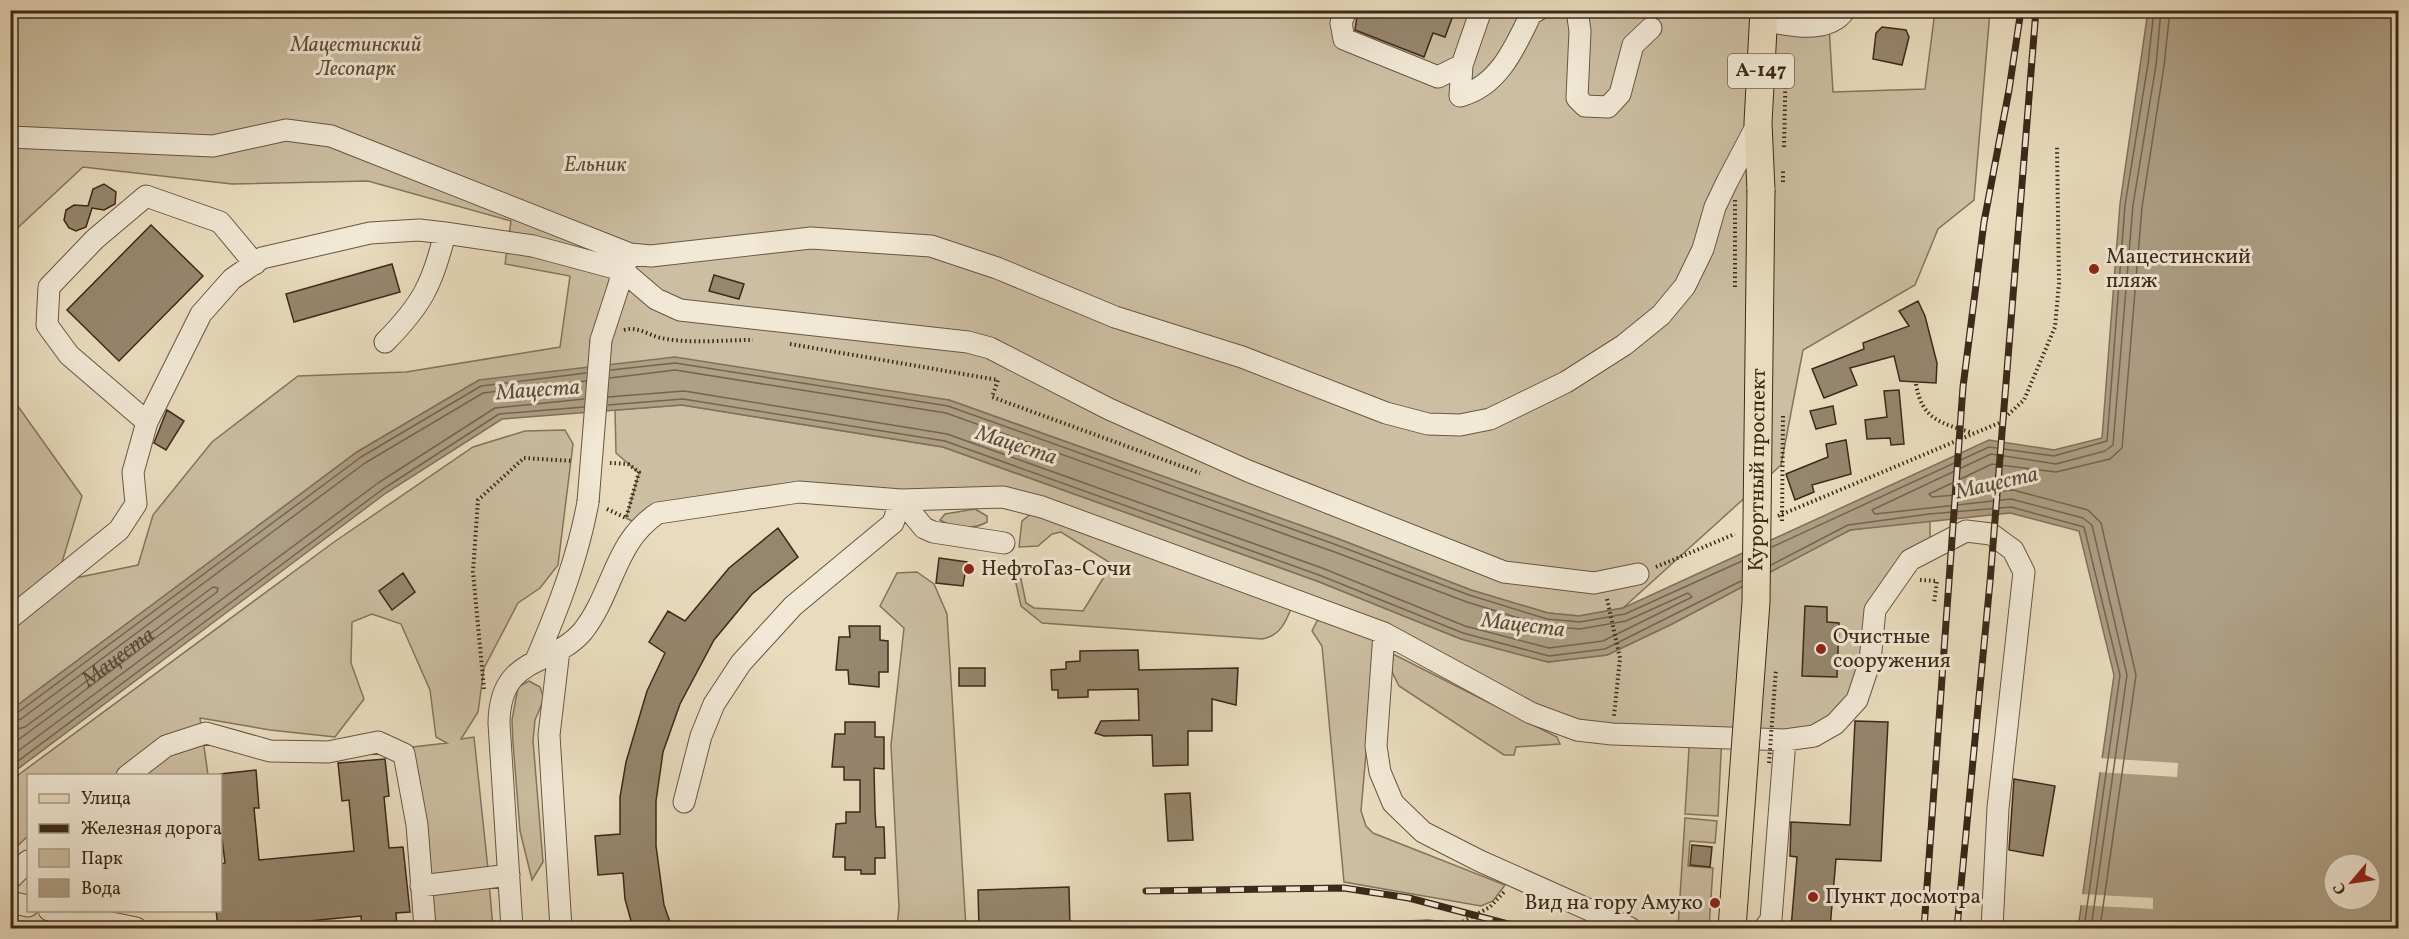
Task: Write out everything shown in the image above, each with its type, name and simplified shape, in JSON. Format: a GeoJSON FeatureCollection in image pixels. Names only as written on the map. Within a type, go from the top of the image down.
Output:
{"type":"FeatureCollection","features":[{"type":"Feature","properties":{"kind":"main road","name":"Курортный проспект"},"geometry":{"type":"LineString","coordinates":[[1732,928],[1756,602],[1761,190],[1758,123],[1772,18]]}},
{"type":"Feature","properties":{"kind":"street"},"geometry":{"type":"LineString","coordinates":[[1346,10],[1341,23],[1344,39],[1438,77],[1462,65]]}},
{"type":"Feature","properties":{"kind":"street"},"geometry":{"type":"LineString","coordinates":[[1481,10],[1462,65],[1460,96],[1476,92],[1499,72],[1531,14],[1538,10]]}},
{"type":"Feature","properties":{"kind":"street"},"geometry":{"type":"LineString","coordinates":[[1577,10],[1580,31],[1577,98],[1585,106],[1608,107],[1620,94],[1633,45],[1651,28]]}},
{"type":"Feature","properties":{"kind":"street"},"geometry":{"type":"LineString","coordinates":[[1772,18],[1817,26],[1840,17],[1845,10]]}},
{"type":"Feature","properties":{"kind":"street"},"geometry":{"type":"LineString","coordinates":[[10,618],[119,530],[136,504],[133,472],[147,422],[201,314],[232,279],[262,258],[370,233],[419,230],[626,262],[651,256],[811,238],[931,246],[997,268],[1115,317],[1242,357],[1386,413],[1428,424],[1460,425],[1490,419],[1566,382],[1624,345],[1661,315],[1685,286],[1703,249],[1715,207],[1726,182],[1758,123]]}},
{"type":"Feature","properties":{"kind":"street"},"geometry":{"type":"LineString","coordinates":[[10,138],[213,146],[286,130],[331,136],[626,262],[656,299],[680,310],[968,342],[990,348],[1109,409],[1248,471],[1504,572],[1594,583],[1638,574]]}},
{"type":"Feature","properties":{"kind":"street"},"geometry":{"type":"LineString","coordinates":[[147,422],[69,355],[47,325],[49,287],[95,239],[146,196],[220,222],[255,264]]}},
{"type":"Feature","properties":{"kind":"street"},"geometry":{"type":"LineString","coordinates":[[385,342],[413,314],[436,268],[445,233]]}},
{"type":"Feature","properties":{"kind":"street"},"geometry":{"type":"LineString","coordinates":[[536,660],[595,504],[609,338],[626,262]]}},
{"type":"Feature","properties":{"kind":"street"},"geometry":{"type":"LineString","coordinates":[[512,928],[499,710],[508,685],[519,672],[536,660],[559,650],[581,632],[607,592],[628,542],[640,525],[658,513],[799,492],[901,500],[1003,497],[1042,507],[1384,641],[1531,713],[1577,730],[1612,734],[1785,740],[1814,736],[1835,724],[1857,700],[1870,662],[1875,610],[1910,560],[1966,531],[1991,534],[2013,550],[2024,572],[1998,808],[1992,928]]}},
{"type":"Feature","properties":{"kind":"street"},"geometry":{"type":"LineString","coordinates":[[901,500],[924,528],[933,532],[1004,543]]}},
{"type":"Feature","properties":{"kind":"street"},"geometry":{"type":"LineString","coordinates":[[684,802],[700,736],[714,705],[741,663],[793,606],[893,523],[901,500]]}},
{"type":"Feature","properties":{"kind":"street"},"geometry":{"type":"LineString","coordinates":[[1384,641],[1376,746],[1380,772],[1393,802],[1423,832],[1496,868],[1630,928]]}},
{"type":"Feature","properties":{"kind":"street"},"geometry":{"type":"LineString","coordinates":[[559,650],[549,735],[561,928]]}},
{"type":"Feature","properties":{"kind":"street"},"geometry":{"type":"LineString","coordinates":[[130,774],[166,746],[206,733],[270,751],[328,752],[378,742],[405,754],[417,825],[425,928]]}},
{"type":"Feature","properties":{"kind":"street"},"geometry":{"type":"LineString","coordinates":[[1765,928],[1771,919],[1785,740]]}},
{"type":"Feature","properties":{"kind":"street"},"geometry":{"type":"LineString","coordinates":[[10,879],[27,862]]}},
{"type":"Feature","properties":{"kind":"street"},"geometry":{"type":"LineString","coordinates":[[422,886],[509,875]]}},
{"type":"Feature","properties":{"kind":"street"},"geometry":{"type":"LineString","coordinates":[[10,902],[27,906]]}},
{"type":"Feature","properties":{"kind":"street"},"geometry":{"type":"LineString","coordinates":[[59,912],[136,928]]}},
{"type":"Feature","properties":{"kind":"path"},"geometry":{"type":"LineString","coordinates":[[1772,18],[1783,169]]}},
{"type":"Feature","properties":{"kind":"path"},"geometry":{"type":"LineString","coordinates":[[1774,517],[1998,423],[2024,400],[2055,327],[2059,283],[2057,147]]}},
{"type":"Feature","properties":{"kind":"path"},"geometry":{"type":"LineString","coordinates":[[1735,288],[1736,198]]}},
{"type":"Feature","properties":{"kind":"path"},"geometry":{"type":"LineString","coordinates":[[609,338],[622,330],[633,328],[660,338],[762,339]]}},
{"type":"Feature","properties":{"kind":"path"},"geometry":{"type":"LineString","coordinates":[[785,343],[998,380],[992,397],[1201,474]]}},
{"type":"Feature","properties":{"kind":"path"},"geometry":{"type":"LineString","coordinates":[[1916,384],[1919,400],[1935,421],[1974,434]]}},
{"type":"Feature","properties":{"kind":"path"},"geometry":{"type":"LineString","coordinates":[[472,572],[478,500],[524,458],[582,461]]}},
{"type":"Feature","properties":{"kind":"path"},"geometry":{"type":"LineString","coordinates":[[595,504],[626,518],[639,472],[628,464],[605,462]]}},
{"type":"Feature","properties":{"kind":"path"},"geometry":{"type":"LineString","coordinates":[[1736,523],[1736,546]]}},
{"type":"Feature","properties":{"kind":"path"},"geometry":{"type":"LineString","coordinates":[[1638,574],[1743,530]]}},
{"type":"Feature","properties":{"kind":"path"},"geometry":{"type":"LineString","coordinates":[[1934,603],[1937,581]]}},
{"type":"Feature","properties":{"kind":"path"},"geometry":{"type":"LineString","coordinates":[[1608,604],[1620,658],[1612,734]]}},
{"type":"Feature","properties":{"kind":"path"},"geometry":{"type":"LineString","coordinates":[[1451,928],[1490,907],[1508,886]]}},
{"type":"Feature","properties":{"kind":"green space"},"geometry":{"type":"Polygon","coordinates":[[[1828,10],[1833,92],[1925,89],[1935,11],[1990,11],[1974,200],[1938,229],[1915,285],[1803,350],[1781,465],[1623,608],[1579,616],[1548,613],[1471,590],[1336,538],[949,400],[479,380],[357,452],[11,710],[10,395],[82,496],[56,582],[138,565],[153,515],[212,442],[298,376],[406,372],[560,347],[570,276],[505,264],[511,221],[368,181],[232,184],[83,167],[11,234],[11,11],[1828,10]]]}},
{"type":"Feature","properties":{"kind":"green space"},"geometry":{"type":"Polygon","coordinates":[[[682,405],[943,447],[1317,581],[1461,639],[1548,662],[1607,655],[1672,624],[1850,530],[1930,520],[1930,547],[1896,578],[1864,684],[1814,736],[1722,734],[1718,816],[1685,814],[1690,732],[1577,730],[1384,633],[1042,507],[799,492],[640,525],[626,518],[639,473],[616,453],[615,410],[682,405]]]}},
{"type":"Feature","properties":{"kind":"green space"},"geometry":{"type":"Polygon","coordinates":[[[565,430],[573,444],[558,565],[540,588],[518,603],[484,668],[478,712],[461,739],[474,737],[488,869],[427,878],[413,747],[447,743],[436,737],[430,690],[401,624],[372,614],[352,622],[351,663],[364,699],[335,737],[270,730],[200,718],[208,774],[27,774],[27,837],[11,852],[10,781],[334,542],[473,447],[525,431],[565,430]]]}},
{"type":"Feature","properties":{"kind":"green space"},"geometry":{"type":"Polygon","coordinates":[[[975,509],[987,516],[987,522],[982,525],[964,527],[940,520],[945,514],[975,509]]]}},
{"type":"Feature","properties":{"kind":"green space"},"geometry":{"type":"Polygon","coordinates":[[[1032,513],[1292,606],[1285,623],[1278,631],[1262,639],[1042,623],[1021,606],[1015,579],[1021,579],[1026,603],[1034,608],[1083,611],[1112,564],[1061,532],[1052,534],[1038,546],[1019,547],[1022,521],[1032,513]]]}},
{"type":"Feature","properties":{"kind":"green space"},"geometry":{"type":"Polygon","coordinates":[[[917,572],[934,584],[947,614],[966,928],[897,928],[899,907],[891,745],[904,628],[880,606],[897,573],[917,572]]]}},
{"type":"Feature","properties":{"kind":"green space"},"geometry":{"type":"Polygon","coordinates":[[[1325,618],[1376,637],[1361,811],[1366,826],[1373,833],[1505,885],[1493,901],[1481,906],[1344,882],[1322,646],[1312,631],[1317,621],[1325,618]]]}},
{"type":"Feature","properties":{"kind":"green space"},"geometry":{"type":"Polygon","coordinates":[[[1393,654],[1557,737],[1560,744],[1516,747],[1514,755],[1504,755],[1399,686],[1392,672],[1393,654]]]}},
{"type":"Feature","properties":{"kind":"green space"},"geometry":{"type":"Polygon","coordinates":[[[529,681],[540,687],[544,699],[535,720],[533,741],[543,862],[532,880],[520,831],[512,720],[518,687],[529,681]]]}},
{"type":"Feature","properties":{"kind":"green space"},"geometry":{"type":"Polygon","coordinates":[[[1685,818],[1717,821],[1715,843],[1690,841],[1688,866],[1713,868],[1709,928],[1678,928],[1685,818]]]}},
{"type":"Feature","properties":{"kind":"green space"},"geometry":{"type":"Polygon","coordinates":[[[489,882],[493,928],[430,928],[427,891],[489,882]]]}},
{"type":"Feature","properties":{"kind":"green space"},"geometry":{"type":"Polygon","coordinates":[[[1427,920],[1500,928],[1265,928],[1427,920]]]}},
{"type":"Feature","properties":{"kind":"water","name":"Мацеста"},"geometry":{"type":"Polygon","coordinates":[[[2148,11],[2398,11],[2398,928],[2078,928],[2114,675],[2079,531],[2010,513],[1850,530],[1672,624],[1607,655],[1548,662],[1461,639],[1317,581],[943,447],[682,405],[502,419],[386,493],[11,774],[11,710],[357,452],[479,380],[675,357],[949,400],[1336,538],[1471,590],[1548,613],[1579,616],[1623,608],[1989,440],[2054,450],[2102,438],[2120,204],[2148,11]]]}},
{"type":"Feature","properties":{"kind":"pier"},"geometry":{"type":"Polygon","coordinates":[[[2099,758],[2178,763],[2177,777],[2097,772],[2099,758]]]}},
{"type":"Feature","properties":{"kind":"pier"},"geometry":{"type":"Polygon","coordinates":[[[2080,894],[2153,898],[2153,909],[2078,905],[2080,894]]]}},
{"type":"Feature","properties":{"kind":"building"},"geometry":{"type":"Polygon","coordinates":[[[1358,10],[1455,10],[1445,37],[1433,33],[1424,57],[1355,30],[1358,10]]]}},
{"type":"Feature","properties":{"kind":"building"},"geometry":{"type":"Polygon","coordinates":[[[1882,27],[1906,30],[1909,37],[1902,65],[1873,59],[1876,33],[1882,27]]]}},
{"type":"Feature","properties":{"kind":"building"},"geometry":{"type":"Polygon","coordinates":[[[104,184],[116,192],[115,204],[104,210],[92,208],[86,227],[76,231],[69,228],[64,220],[66,210],[74,205],[88,206],[93,189],[104,184]]]}},
{"type":"Feature","properties":{"kind":"building"},"geometry":{"type":"Polygon","coordinates":[[[151,225],[203,276],[119,361],[67,310],[151,225]]]}},
{"type":"Feature","properties":{"kind":"building"},"geometry":{"type":"Polygon","coordinates":[[[392,264],[400,292],[294,322],[286,294],[392,264]]]}},
{"type":"Feature","properties":{"kind":"building"},"geometry":{"type":"Polygon","coordinates":[[[714,275],[744,284],[739,299],[709,291],[714,275]]]}},
{"type":"Feature","properties":{"kind":"building"},"geometry":{"type":"Polygon","coordinates":[[[1918,301],[1925,316],[1937,363],[1936,383],[1900,381],[1894,356],[1850,368],[1857,385],[1824,398],[1812,369],[1864,349],[1863,343],[1909,326],[1899,311],[1918,301]]]}},
{"type":"Feature","properties":{"kind":"building"},"geometry":{"type":"Polygon","coordinates":[[[1899,390],[1904,444],[1891,445],[1890,438],[1867,439],[1865,420],[1887,417],[1884,391],[1899,390]]]}},
{"type":"Feature","properties":{"kind":"building"},"geometry":{"type":"Polygon","coordinates":[[[1833,406],[1836,424],[1816,429],[1810,411],[1833,406]]]}},
{"type":"Feature","properties":{"kind":"building"},"geometry":{"type":"Polygon","coordinates":[[[167,410],[184,421],[166,450],[154,443],[167,410]]]}},
{"type":"Feature","properties":{"kind":"building"},"geometry":{"type":"Polygon","coordinates":[[[1846,440],[1851,474],[1812,485],[1814,492],[1795,500],[1786,474],[1828,457],[1826,444],[1846,440]]]}},
{"type":"Feature","properties":{"kind":"building"},"geometry":{"type":"Polygon","coordinates":[[[778,528],[798,557],[752,594],[714,640],[680,704],[663,752],[656,801],[656,846],[664,905],[672,928],[633,928],[625,899],[623,873],[598,875],[595,836],[620,834],[620,797],[626,762],[647,691],[665,653],[649,642],[668,611],[685,621],[729,568],[778,528]]]}},
{"type":"Feature","properties":{"kind":"building"},"geometry":{"type":"Polygon","coordinates":[[[939,558],[967,562],[963,586],[936,583],[939,558]]]}},
{"type":"Feature","properties":{"kind":"building"},"geometry":{"type":"Polygon","coordinates":[[[403,573],[415,592],[392,610],[379,591],[403,573]]]}},
{"type":"Feature","properties":{"kind":"building","name":"Очистные сооружения"},"geometry":{"type":"Polygon","coordinates":[[[1805,606],[1827,607],[1827,622],[1839,623],[1837,677],[1802,676],[1805,606]]]}},
{"type":"Feature","properties":{"kind":"building"},"geometry":{"type":"Polygon","coordinates":[[[849,626],[880,626],[880,640],[888,641],[888,672],[879,672],[879,687],[849,684],[848,670],[836,670],[839,637],[850,637],[849,626]]]}},
{"type":"Feature","properties":{"kind":"building"},"geometry":{"type":"Polygon","coordinates":[[[1138,650],[1139,670],[1238,668],[1236,705],[1212,699],[1212,731],[1188,731],[1188,765],[1153,766],[1152,735],[1104,736],[1095,733],[1101,721],[1139,720],[1138,689],[1088,690],[1088,697],[1058,698],[1058,690],[1052,690],[1051,670],[1066,669],[1066,662],[1080,661],[1080,651],[1138,650]]]}},
{"type":"Feature","properties":{"kind":"building"},"geometry":{"type":"Polygon","coordinates":[[[959,668],[985,668],[985,686],[959,686],[959,668]]]}},
{"type":"Feature","properties":{"kind":"building"},"geometry":{"type":"Polygon","coordinates":[[[1855,721],[1888,722],[1881,861],[1836,859],[1830,928],[1791,928],[1797,857],[1790,856],[1791,822],[1850,825],[1855,721]]]}},
{"type":"Feature","properties":{"kind":"building"},"geometry":{"type":"Polygon","coordinates":[[[845,722],[875,722],[875,737],[884,737],[884,769],[874,768],[876,827],[884,827],[885,858],[875,858],[875,874],[861,874],[861,870],[845,870],[845,857],[833,857],[836,824],[846,823],[846,812],[860,812],[860,780],[844,780],[844,767],[832,767],[835,734],[845,734],[845,722]]]}},
{"type":"Feature","properties":{"kind":"building"},"geometry":{"type":"Polygon","coordinates":[[[385,759],[389,796],[384,797],[389,848],[403,847],[410,912],[396,913],[397,928],[362,928],[361,916],[266,925],[266,928],[218,928],[216,912],[222,912],[222,864],[225,863],[222,838],[222,774],[220,774],[256,770],[259,808],[254,808],[259,860],[354,851],[349,800],[342,801],[338,763],[385,759]]]}},
{"type":"Feature","properties":{"kind":"building"},"geometry":{"type":"Polygon","coordinates":[[[2014,779],[2055,786],[2043,856],[2009,850],[2014,779]]]}},
{"type":"Feature","properties":{"kind":"building"},"geometry":{"type":"Polygon","coordinates":[[[1190,793],[1193,840],[1168,841],[1165,794],[1190,793]]]}},
{"type":"Feature","properties":{"kind":"building"},"geometry":{"type":"Polygon","coordinates":[[[1692,845],[1712,847],[1710,867],[1690,865],[1692,845]]]}},
{"type":"Feature","properties":{"kind":"building"},"geometry":{"type":"Polygon","coordinates":[[[1069,887],[1070,928],[979,928],[978,890],[1069,887]]]}},
{"type":"Feature","properties":{"kind":"railway"},"geometry":{"type":"LineString","coordinates":[[1924,928],[1963,387],[1984,222],[2009,90],[2021,10]]}},
{"type":"Feature","properties":{"kind":"railway"},"geometry":{"type":"LineString","coordinates":[[1957,928],[1990,582],[2036,10]]}},
{"type":"Feature","properties":{"kind":"railway"},"geometry":{"type":"LineString","coordinates":[[1146,891],[1344,888],[1409,898],[1523,928]]}},
{"type":"Feature","properties":{"kind":"place","name":"Мацестинский пляж"},"geometry":{"type":"Point","coordinates":[2094,269]}},
{"type":"Feature","properties":{"kind":"place","name":"НефтоГаз-Сочи"},"geometry":{"type":"Point","coordinates":[969,569]}},
{"type":"Feature","properties":{"kind":"place","name":"Очистные сооружения"},"geometry":{"type":"Point","coordinates":[1821,649]}},
{"type":"Feature","properties":{"kind":"place","name":"Пункт досмотра"},"geometry":{"type":"Point","coordinates":[1813,897]}},
{"type":"Feature","properties":{"kind":"place","name":"Вид на гору Амуко"},"geometry":{"type":"Point","coordinates":[1715,903]}},
{"type":"Feature","properties":{"kind":"park label","name":"Мацестинский Лесопарк"},"geometry":{"type":"Point","coordinates":[356,57]}},
{"type":"Feature","properties":{"kind":"park label","name":"Ельник"},"geometry":{"type":"Point","coordinates":[595,165]}}]}
